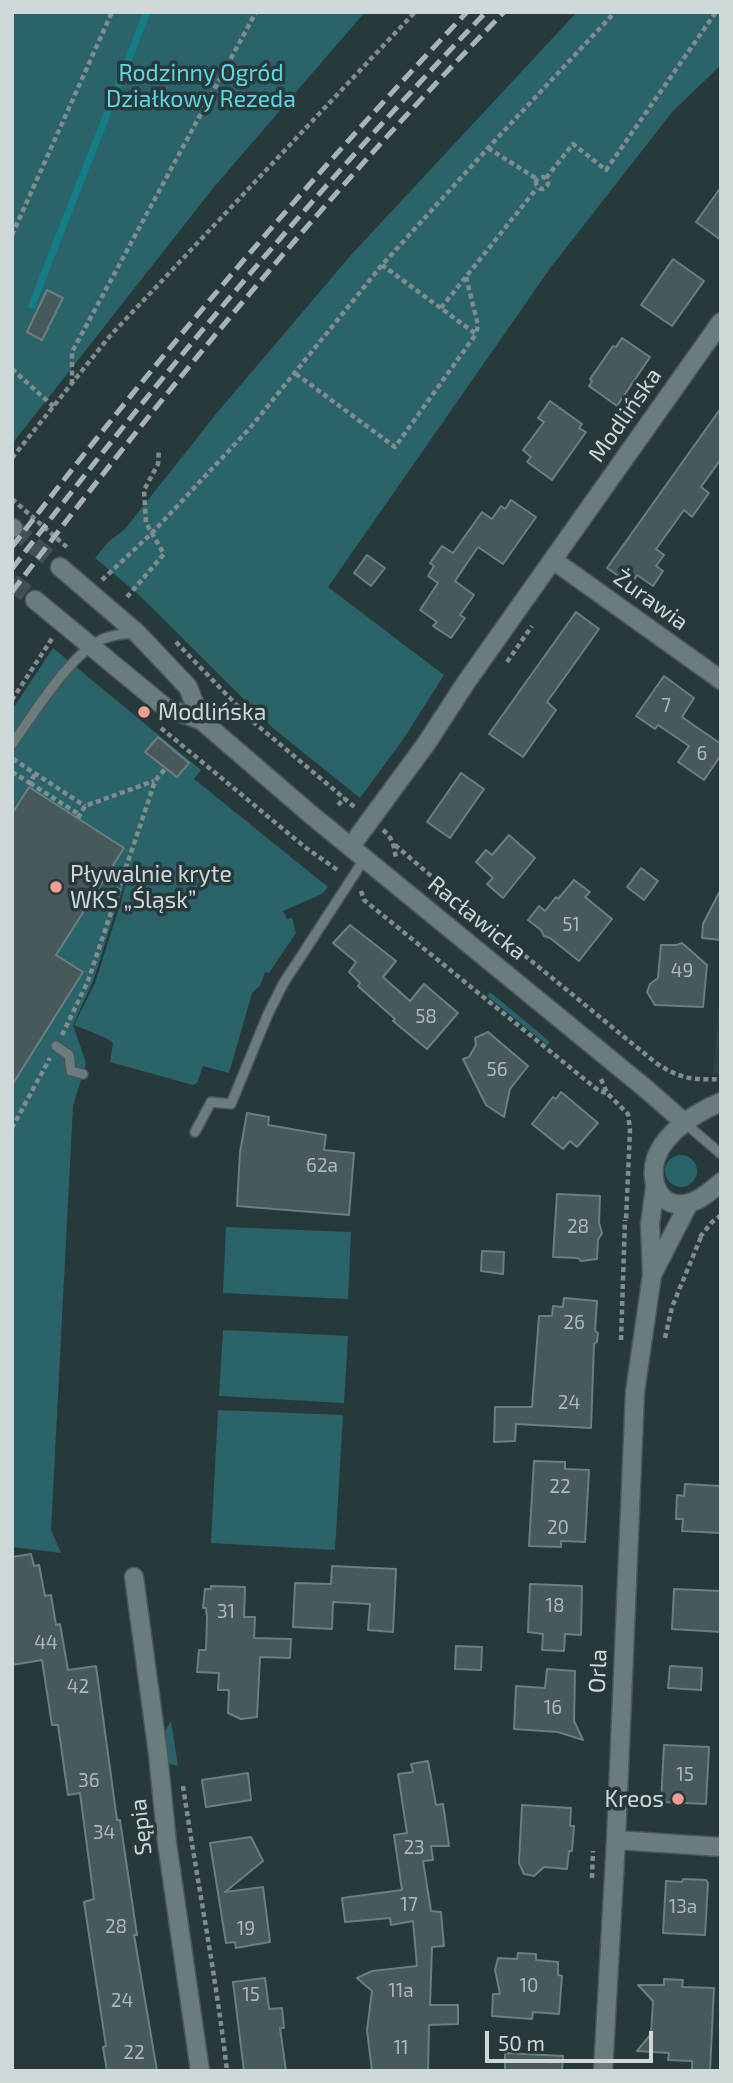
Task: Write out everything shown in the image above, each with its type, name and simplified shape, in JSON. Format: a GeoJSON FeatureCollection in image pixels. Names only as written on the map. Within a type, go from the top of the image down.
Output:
{"type":"FeatureCollection","features":[{"type":"Feature","properties":{"kind":"street","name":"Modlińska"},"geometry":{"type":"LineString","coordinates":[[351,846],[426,744],[467,681],[721,322]]}},
{"type":"Feature","properties":{"kind":"street","name":"Żurawia"},"geometry":{"type":"LineString","coordinates":[[553,560],[721,680]]}},
{"type":"Feature","properties":{"kind":"street","name":"Racławicka"},"geometry":{"type":"LineString","coordinates":[[60,567],[137,633],[188,687],[201,719]]}},
{"type":"Feature","properties":{"kind":"street","name":"Racławicka"},"geometry":{"type":"LineString","coordinates":[[35,600],[166,708],[201,719],[309,813],[685,1123]]}},
{"type":"Feature","properties":{"kind":"street","name":"Orla"},"geometry":{"type":"LineString","coordinates":[[603,2071],[616,1840],[635,1392],[652,1275],[650,1224],[655,1188],[652,1172],[656,1157],[669,1138],[703,1110],[721,1102]]}},
{"type":"Feature","properties":{"kind":"street"},"geometry":{"type":"LineString","coordinates":[[655,1188],[668,1202],[689,1203],[721,1182]]}},
{"type":"Feature","properties":{"kind":"street","name":"Orla"},"geometry":{"type":"LineString","coordinates":[[652,1275],[689,1203]]}},
{"type":"Feature","properties":{"kind":"street","name":"Sępia"},"geometry":{"type":"LineString","coordinates":[[134,1577],[167,1843],[200,2071]]}},
{"type":"Feature","properties":{"kind":"street"},"geometry":{"type":"LineString","coordinates":[[616,1840],[721,1847]]}},
{"type":"Feature","properties":{"kind":"lane"},"geometry":{"type":"LineString","coordinates":[[12,744],[77,659],[91,645],[110,636],[137,633]]}},
{"type":"Feature","properties":{"kind":"lane"},"geometry":{"type":"LineString","coordinates":[[195,1132],[211,1102],[231,1104],[283,984],[365,858]]}},
{"type":"Feature","properties":{"kind":"lane"},"geometry":{"type":"LineString","coordinates":[[56,1046],[69,1055],[71,1071],[83,1074]]}},
{"type":"Feature","properties":{"kind":"lane","name":"Racławicka"},"geometry":{"type":"LineString","coordinates":[[685,1123],[721,1154]]}},
{"type":"Feature","properties":{"kind":"path"},"geometry":{"type":"LineString","coordinates":[[12,236],[112,12]]}},
{"type":"Feature","properties":{"kind":"path"},"geometry":{"type":"LineString","coordinates":[[72,384],[72,352],[256,12]]}},
{"type":"Feature","properties":{"kind":"path"},"geometry":{"type":"LineString","coordinates":[[12,458],[109,337],[415,12]]}},
{"type":"Feature","properties":{"kind":"path"},"geometry":{"type":"LineString","coordinates":[[104,578],[153,532],[250,428],[382,265],[615,12]]}},
{"type":"Feature","properties":{"kind":"path"},"geometry":{"type":"LineString","coordinates":[[488,148],[537,179],[546,178],[573,144],[607,170],[716,12]]}},
{"type":"Feature","properties":{"kind":"path"},"geometry":{"type":"LineString","coordinates":[[537,188],[547,188],[549,182],[546,178]]}},
{"type":"Feature","properties":{"kind":"path"},"geometry":{"type":"LineString","coordinates":[[441,307],[537,188],[537,179]]}},
{"type":"Feature","properties":{"kind":"path"},"geometry":{"type":"LineString","coordinates":[[382,265],[476,334]]}},
{"type":"Feature","properties":{"kind":"path"},"geometry":{"type":"LineString","coordinates":[[296,374],[395,447],[476,334],[478,325],[466,277]]}},
{"type":"Feature","properties":{"kind":"path"},"geometry":{"type":"LineString","coordinates":[[12,369],[54,407]]}},
{"type":"Feature","properties":{"kind":"path"},"geometry":{"type":"LineString","coordinates":[[136,605],[127,597],[164,554],[146,523],[144,490],[158,464],[159,449]]}},
{"type":"Feature","properties":{"kind":"path"},"geometry":{"type":"LineString","coordinates":[[12,499],[17,505]]}},
{"type":"Feature","properties":{"kind":"path"},"geometry":{"type":"LineString","coordinates":[[27,513],[72,551]]}},
{"type":"Feature","properties":{"kind":"path"},"geometry":{"type":"LineString","coordinates":[[172,638],[251,720],[361,811]]}},
{"type":"Feature","properties":{"kind":"path"},"geometry":{"type":"LineString","coordinates":[[12,700],[51,639],[77,659]]}},
{"type":"Feature","properties":{"kind":"path"},"geometry":{"type":"LineString","coordinates":[[152,720],[306,848],[329,862]]}},
{"type":"Feature","properties":{"kind":"path"},"geometry":{"type":"LineString","coordinates":[[178,753],[184,747]]}},
{"type":"Feature","properties":{"kind":"path"},"geometry":{"type":"LineString","coordinates":[[12,759],[85,806]]}},
{"type":"Feature","properties":{"kind":"path"},"geometry":{"type":"LineString","coordinates":[[12,1128],[88,981],[155,781],[166,768]]}},
{"type":"Feature","properties":{"kind":"path"},"geometry":{"type":"LineString","coordinates":[[12,772],[79,816],[85,806],[155,781]]}},
{"type":"Feature","properties":{"kind":"path"},"geometry":{"type":"LineString","coordinates":[[30,783],[35,774]]}},
{"type":"Feature","properties":{"kind":"path"},"geometry":{"type":"LineString","coordinates":[[338,805],[345,798]]}},
{"type":"Feature","properties":{"kind":"path"},"geometry":{"type":"LineString","coordinates":[[380,827],[390,835],[394,844],[506,941],[656,1063],[677,1076],[721,1079]]}},
{"type":"Feature","properties":{"kind":"path"},"geometry":{"type":"LineString","coordinates":[[306,848],[312,840]]}},
{"type":"Feature","properties":{"kind":"path"},"geometry":{"type":"LineString","coordinates":[[360,889],[364,900],[599,1091],[607,1093],[628,1114],[630,1130],[625,1220],[631,1221]]}},
{"type":"Feature","properties":{"kind":"path"},"geometry":{"type":"LineString","coordinates":[[622,1107],[629,1097]]}},
{"type":"Feature","properties":{"kind":"path"},"geometry":{"type":"LineString","coordinates":[[663,1344],[672,1307],[699,1236],[721,1215]]}},
{"type":"Feature","properties":{"kind":"path"},"geometry":{"type":"LineString","coordinates":[[183,1780],[227,2071]]}},
{"type":"Feature","properties":{"kind":"shaded area"},"geometry":{"type":"Polygon","coordinates":[[[721,981],[721,1074],[713,1074],[721,981]]]}},
{"type":"Feature","properties":{"kind":"green space","name":"Rodzinny Ogród Działkowy Rezeda"},"geometry":{"type":"Polygon","coordinates":[[[12,12],[365,12],[214,187],[12,444],[12,12]]]}},
{"type":"Feature","properties":{"kind":"green space"},"geometry":{"type":"Polygon","coordinates":[[[577,12],[721,12],[721,65],[673,111],[551,267],[328,587],[444,675],[404,738],[360,798],[274,729],[138,594],[95,558],[108,542],[125,529],[216,414],[351,255],[577,12]]]}},
{"type":"Feature","properties":{"kind":"green space"},"geometry":{"type":"Polygon","coordinates":[[[53,648],[201,770],[194,779],[328,887],[322,894],[283,911],[287,919],[292,918],[296,933],[269,973],[265,972],[260,986],[252,993],[229,1073],[203,1066],[197,1083],[193,1085],[110,1062],[113,1043],[74,1025],[95,983],[129,869],[93,981],[73,1025],[86,1063],[73,1106],[51,1530],[61,1553],[12,1547],[12,710],[53,648]]]}},
{"type":"Feature","properties":{"kind":"green space"},"geometry":{"type":"Polygon","coordinates":[[[490,992],[550,1042],[547,1045],[487,996],[490,992]]]}},
{"type":"Feature","properties":{"kind":"green space"},"geometry":{"type":"Polygon","coordinates":[[[681,1155],[692,1160],[697,1171],[692,1182],[681,1187],[670,1182],[665,1171],[670,1160],[681,1155]]]}},
{"type":"Feature","properties":{"kind":"green space"},"geometry":{"type":"Polygon","coordinates":[[[226,1227],[351,1232],[348,1299],[223,1293],[226,1227]]]}},
{"type":"Feature","properties":{"kind":"green space"},"geometry":{"type":"Polygon","coordinates":[[[223,1330],[348,1336],[344,1403],[219,1396],[223,1330]]]}},
{"type":"Feature","properties":{"kind":"green space"},"geometry":{"type":"Polygon","coordinates":[[[218,1410],[343,1415],[335,1550],[211,1543],[218,1410]]]}},
{"type":"Feature","properties":{"kind":"green space"},"geometry":{"type":"Polygon","coordinates":[[[171,1721],[178,1766],[169,1764],[165,1731],[171,1721]]]}},
{"type":"Feature","properties":{"kind":"building"},"geometry":{"type":"Polygon","coordinates":[[[721,187],[721,240],[696,222],[721,187]]]}},
{"type":"Feature","properties":{"kind":"building"},"geometry":{"type":"Polygon","coordinates":[[[673,259],[704,281],[672,326],[641,305],[673,259]]]}},
{"type":"Feature","properties":{"kind":"building"},"geometry":{"type":"Polygon","coordinates":[[[47,290],[63,298],[42,340],[27,332],[47,290]]]}},
{"type":"Feature","properties":{"kind":"building"},"geometry":{"type":"Polygon","coordinates":[[[622,338],[650,357],[617,406],[589,386],[592,381],[590,379],[613,346],[616,347],[622,338]]]}},
{"type":"Feature","properties":{"kind":"building"},"geometry":{"type":"Polygon","coordinates":[[[550,401],[582,424],[579,428],[586,432],[552,480],[527,462],[531,457],[523,450],[544,422],[538,418],[550,401]]]}},
{"type":"Feature","properties":{"kind":"building"},"geometry":{"type":"Polygon","coordinates":[[[721,408],[721,459],[701,487],[709,493],[692,517],[684,510],[656,549],[664,555],[656,566],[663,571],[653,586],[637,575],[631,585],[607,568],[721,408]]]}},
{"type":"Feature","properties":{"kind":"building"},"geometry":{"type":"Polygon","coordinates":[[[511,500],[536,517],[503,564],[478,547],[455,581],[474,595],[460,615],[465,618],[451,638],[433,626],[437,622],[420,610],[438,583],[428,576],[434,566],[430,563],[442,546],[453,553],[482,512],[492,519],[501,506],[505,509],[511,500]]]}},
{"type":"Feature","properties":{"kind":"building"},"geometry":{"type":"Polygon","coordinates":[[[367,555],[385,568],[371,586],[354,573],[367,555]]]}},
{"type":"Feature","properties":{"kind":"building"},"geometry":{"type":"Polygon","coordinates":[[[576,612],[599,629],[547,702],[556,710],[523,757],[489,734],[576,612]]]}},
{"type":"Feature","properties":{"kind":"building"},"geometry":{"type":"Polygon","coordinates":[[[664,676],[694,698],[682,717],[721,744],[721,755],[704,780],[678,762],[689,746],[658,725],[655,729],[636,716],[664,676]]]}},
{"type":"Feature","properties":{"kind":"building"},"geometry":{"type":"Polygon","coordinates":[[[158,737],[189,763],[177,777],[145,752],[158,737]]]}},
{"type":"Feature","properties":{"kind":"building"},"geometry":{"type":"Polygon","coordinates":[[[461,773],[484,789],[450,838],[427,822],[461,773]]]}},
{"type":"Feature","properties":{"kind":"building","name":"Pływalnie kryte WKS „Śląsk”"},"geometry":{"type":"Polygon","coordinates":[[[29,787],[124,848],[56,955],[83,972],[12,1085],[12,814],[29,787]]]}},
{"type":"Feature","properties":{"kind":"building"},"geometry":{"type":"Polygon","coordinates":[[[509,835],[535,858],[503,898],[487,884],[493,878],[476,862],[486,850],[492,855],[509,835]]]}},
{"type":"Feature","properties":{"kind":"building"},"geometry":{"type":"Polygon","coordinates":[[[641,868],[658,881],[644,900],[627,887],[641,868]]]}},
{"type":"Feature","properties":{"kind":"building"},"geometry":{"type":"Polygon","coordinates":[[[574,880],[590,892],[585,897],[612,919],[579,961],[544,936],[541,930],[528,920],[539,906],[545,911],[574,880]]]}},
{"type":"Feature","properties":{"kind":"building"},"geometry":{"type":"Polygon","coordinates":[[[721,889],[721,940],[702,938],[703,924],[721,889]]]}},
{"type":"Feature","properties":{"kind":"building"},"geometry":{"type":"Polygon","coordinates":[[[350,925],[396,961],[383,977],[410,1001],[424,984],[458,1013],[427,1049],[393,1021],[395,1019],[358,986],[360,983],[349,972],[356,962],[333,943],[350,925]]]}},
{"type":"Feature","properties":{"kind":"building"},"geometry":{"type":"Polygon","coordinates":[[[682,943],[707,965],[703,1007],[655,1005],[647,992],[650,984],[658,978],[661,945],[682,943]]]}},
{"type":"Feature","properties":{"kind":"building"},"geometry":{"type":"Polygon","coordinates":[[[488,1032],[528,1066],[510,1089],[504,1117],[486,1105],[463,1059],[469,1057],[476,1045],[475,1038],[488,1032]]]}},
{"type":"Feature","properties":{"kind":"building"},"geometry":{"type":"Polygon","coordinates":[[[561,1092],[598,1123],[577,1147],[570,1141],[563,1149],[532,1124],[553,1097],[556,1099],[561,1092]]]}},
{"type":"Feature","properties":{"kind":"building"},"geometry":{"type":"Polygon","coordinates":[[[247,1113],[269,1117],[268,1125],[326,1135],[324,1150],[354,1153],[349,1215],[237,1206],[240,1152],[247,1113]]]}},
{"type":"Feature","properties":{"kind":"building"},"geometry":{"type":"Polygon","coordinates":[[[557,1194],[600,1196],[599,1223],[602,1233],[598,1240],[597,1259],[581,1261],[578,1258],[553,1257],[557,1194]]]}},
{"type":"Feature","properties":{"kind":"building"},"geometry":{"type":"Polygon","coordinates":[[[482,1251],[504,1252],[503,1274],[481,1271],[482,1251]]]}},
{"type":"Feature","properties":{"kind":"building"},"geometry":{"type":"Polygon","coordinates":[[[564,1298],[597,1301],[595,1331],[598,1333],[597,1342],[594,1344],[591,1428],[516,1424],[515,1441],[494,1442],[495,1407],[532,1407],[539,1316],[552,1316],[553,1306],[563,1307],[564,1298]]]}},
{"type":"Feature","properties":{"kind":"building"},"geometry":{"type":"Polygon","coordinates":[[[534,1461],[565,1462],[565,1469],[589,1470],[585,1542],[561,1541],[561,1547],[529,1546],[534,1461]]]}},
{"type":"Feature","properties":{"kind":"building"},"geometry":{"type":"Polygon","coordinates":[[[685,1484],[721,1486],[721,1533],[682,1531],[683,1519],[676,1519],[677,1495],[684,1496],[685,1484]]]}},
{"type":"Feature","properties":{"kind":"building"},"geometry":{"type":"Polygon","coordinates":[[[31,1554],[34,1566],[39,1565],[45,1596],[51,1595],[56,1625],[60,1624],[68,1670],[96,1666],[117,1820],[120,1820],[137,1935],[134,1935],[157,2071],[107,2071],[103,2047],[106,2046],[84,1902],[94,1899],[80,1793],[68,1795],[58,1725],[52,1725],[42,1660],[12,1665],[12,1557],[31,1554]]]}},
{"type":"Feature","properties":{"kind":"building"},"geometry":{"type":"Polygon","coordinates":[[[332,1566],[396,1569],[393,1632],[368,1630],[370,1604],[333,1602],[332,1629],[293,1627],[295,1583],[331,1584],[332,1566]]]}},
{"type":"Feature","properties":{"kind":"building"},"geometry":{"type":"Polygon","coordinates":[[[530,1584],[582,1586],[581,1635],[565,1634],[564,1651],[542,1650],[543,1634],[528,1632],[530,1584]]]}},
{"type":"Feature","properties":{"kind":"building"},"geometry":{"type":"Polygon","coordinates":[[[211,1586],[245,1587],[244,1617],[255,1617],[254,1638],[291,1639],[290,1658],[260,1657],[257,1717],[241,1719],[228,1713],[229,1690],[218,1690],[219,1673],[197,1672],[199,1650],[206,1650],[207,1617],[206,1608],[203,1608],[205,1589],[211,1589],[211,1586]]]}},
{"type":"Feature","properties":{"kind":"building"},"geometry":{"type":"Polygon","coordinates":[[[674,1589],[721,1591],[721,1632],[672,1629],[674,1589]]]}},
{"type":"Feature","properties":{"kind":"building"},"geometry":{"type":"Polygon","coordinates":[[[456,1646],[482,1647],[481,1670],[455,1669],[456,1646]]]}},
{"type":"Feature","properties":{"kind":"building"},"geometry":{"type":"Polygon","coordinates":[[[670,1666],[702,1668],[701,1690],[668,1688],[670,1666]]]}},
{"type":"Feature","properties":{"kind":"building"},"geometry":{"type":"Polygon","coordinates":[[[547,1669],[575,1671],[574,1721],[583,1740],[558,1732],[514,1729],[516,1686],[545,1688],[547,1669]]]}},
{"type":"Feature","properties":{"kind":"building"},"geometry":{"type":"Polygon","coordinates":[[[664,1745],[709,1747],[706,1804],[661,1802],[664,1745]]]}},
{"type":"Feature","properties":{"kind":"building"},"geometry":{"type":"Polygon","coordinates":[[[428,1761],[436,1805],[443,1804],[449,1846],[431,1846],[433,1860],[423,1861],[431,1911],[441,1912],[444,1946],[432,1947],[430,2005],[458,2005],[458,2024],[429,2025],[428,2071],[372,2071],[367,2030],[372,1991],[357,1978],[372,1971],[417,1966],[413,1921],[391,1925],[390,1918],[345,1922],[342,1898],[402,1890],[394,1835],[407,1833],[398,1774],[413,1772],[411,1764],[428,1761]]]}},
{"type":"Feature","properties":{"kind":"building"},"geometry":{"type":"Polygon","coordinates":[[[248,1773],[251,1800],[206,1807],[202,1780],[248,1773]]]}},
{"type":"Feature","properties":{"kind":"building"},"geometry":{"type":"Polygon","coordinates":[[[522,1805],[571,1808],[570,1826],[574,1826],[567,1869],[544,1867],[534,1876],[524,1874],[519,1863],[522,1805]]]}},
{"type":"Feature","properties":{"kind":"building"},"geometry":{"type":"Polygon","coordinates":[[[251,1837],[263,1861],[225,1892],[263,1887],[270,1942],[236,1948],[235,1942],[226,1943],[210,1843],[251,1837]]]}},
{"type":"Feature","properties":{"kind":"building"},"geometry":{"type":"Polygon","coordinates":[[[683,1879],[706,1880],[708,1883],[705,1935],[663,1933],[666,1881],[682,1882],[683,1879]]]}},
{"type":"Feature","properties":{"kind":"building"},"geometry":{"type":"Polygon","coordinates":[[[518,1953],[536,1954],[536,1960],[558,1962],[558,1975],[562,1976],[559,2014],[533,2012],[532,2019],[492,2016],[493,1994],[500,1994],[495,1970],[498,1958],[517,1959],[518,1953]]]}},
{"type":"Feature","properties":{"kind":"building"},"geometry":{"type":"Polygon","coordinates":[[[265,1978],[269,2009],[282,2008],[284,2028],[280,2028],[286,2071],[244,2071],[233,1982],[265,1978]]]}},
{"type":"Feature","properties":{"kind":"building"},"geometry":{"type":"Polygon","coordinates":[[[664,1979],[683,1980],[682,1987],[714,1988],[710,2071],[692,2071],[692,2061],[668,2060],[669,2053],[637,2051],[651,2034],[653,2001],[638,1985],[664,1985],[664,1979]]]}},
{"type":"Feature","properties":{"kind":"building"},"geometry":{"type":"Polygon","coordinates":[[[505,2053],[563,2056],[562,2071],[505,2071],[505,2053]]]}},
{"type":"Feature","properties":{"kind":"waterway"},"geometry":{"type":"LineString","coordinates":[[32,305],[147,12]]}},
{"type":"Feature","properties":{"kind":"tunnel"},"geometry":{"type":"LineString","coordinates":[[13,528],[60,567]]}},
{"type":"Feature","properties":{"kind":"tunnel"},"geometry":{"type":"LineString","coordinates":[[12,582],[35,600]]}},
{"type":"Feature","properties":{"kind":"railway"},"geometry":{"type":"LineString","coordinates":[[12,547],[120,409],[232,274],[348,141],[467,12]]}},
{"type":"Feature","properties":{"kind":"railway"},"geometry":{"type":"LineString","coordinates":[[12,569],[182,354],[241,284],[361,146],[486,12]]}},
{"type":"Feature","properties":{"kind":"railway"},"geometry":{"type":"LineString","coordinates":[[12,592],[188,368],[249,295],[374,151],[504,12]]}},
{"type":"Feature","properties":{"kind":"place","name":"Modlińska"},"geometry":{"type":"Point","coordinates":[144,712]}},
{"type":"Feature","properties":{"kind":"place","name":"Pływalnie kryte WKS „Śląsk”"},"geometry":{"type":"Point","coordinates":[56,887]}},
{"type":"Feature","properties":{"kind":"place","name":"Kreos"},"geometry":{"type":"Point","coordinates":[678,1799]}}]}
